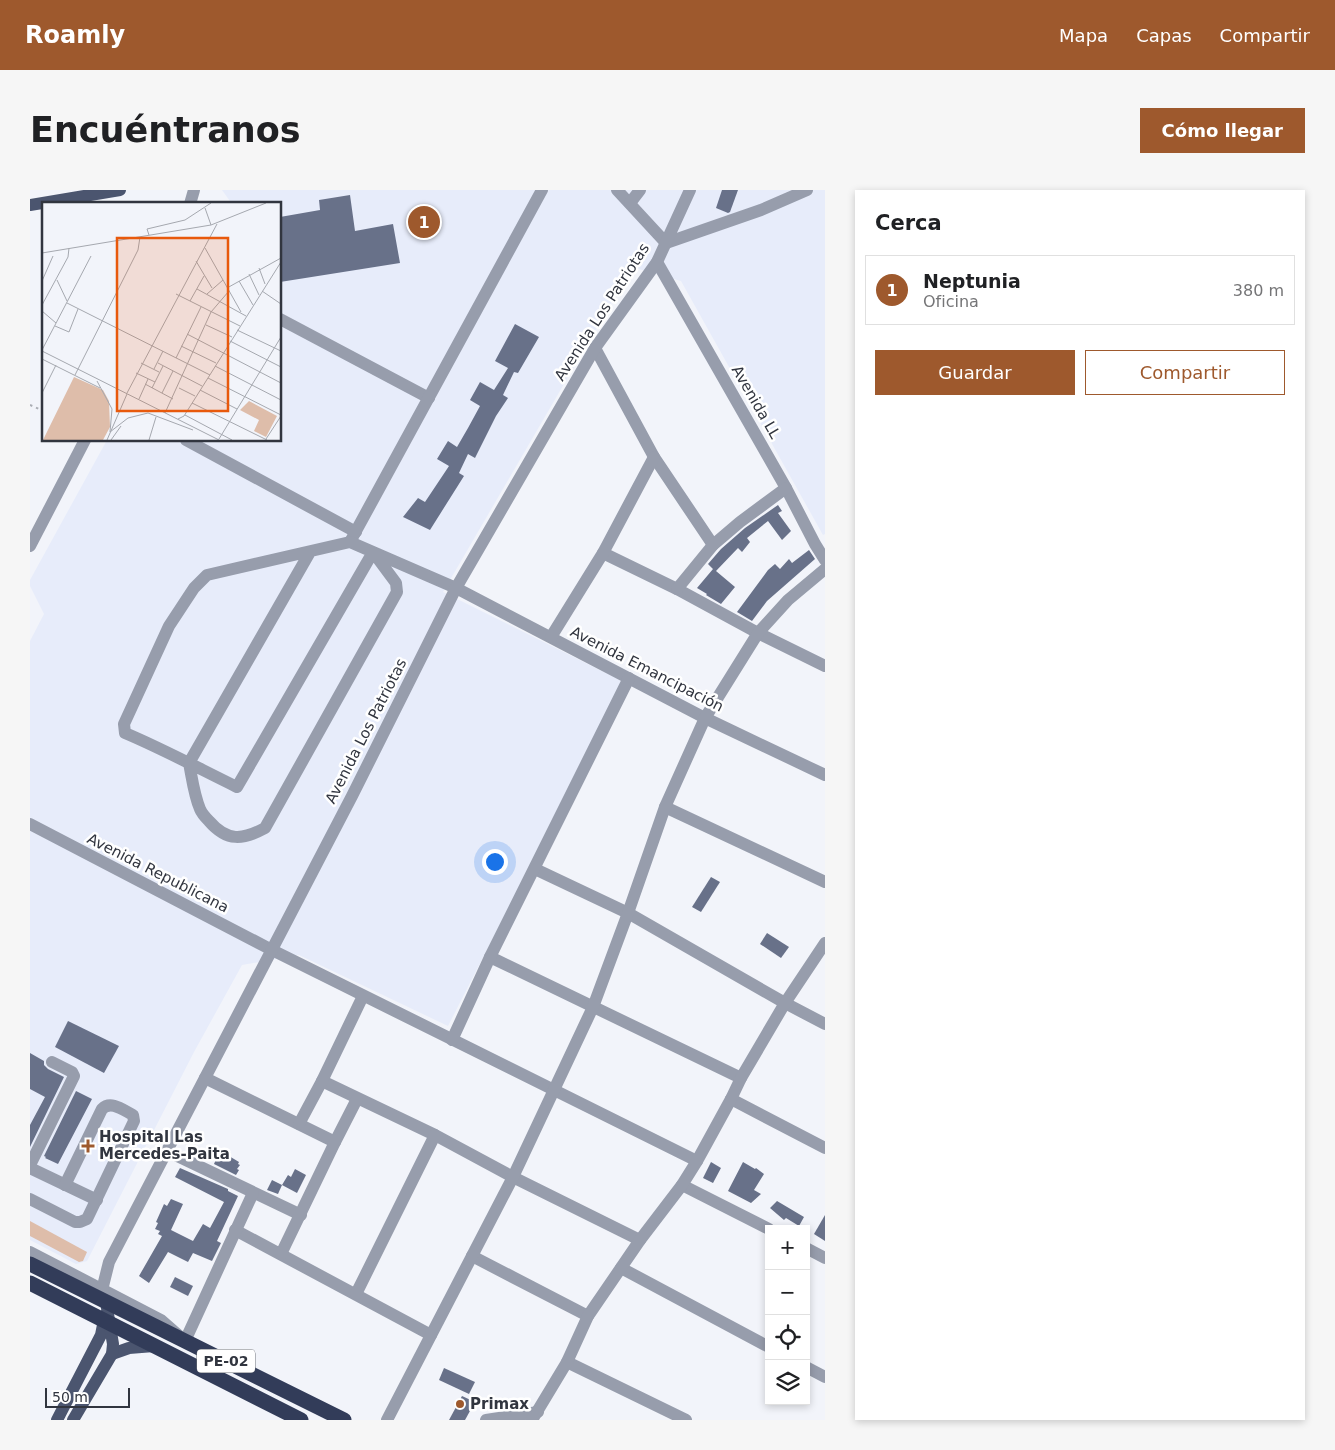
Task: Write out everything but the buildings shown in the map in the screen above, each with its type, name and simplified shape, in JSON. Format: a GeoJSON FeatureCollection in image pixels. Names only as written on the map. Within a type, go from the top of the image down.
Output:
{"type":"FeatureCollection","features":[{"type":"Feature","properties":{"kind":"highway","name":"PE-02"},"geometry":{"type":"LineString","coordinates":[[30,1264],[104,1296],[127,1313],[344,1420]]}},
{"type":"Feature","properties":{"kind":"highway","name":"PE-02"},"geometry":{"type":"LineString","coordinates":[[30,1283],[301,1420]]}},
{"type":"Feature","properties":{"kind":"main road"},"geometry":{"type":"LineString","coordinates":[[48,202],[120,190]]}},
{"type":"Feature","properties":{"kind":"main road"},"geometry":{"type":"LineString","coordinates":[[73,1420],[112,1354],[111,1325],[104,1296]]}},
{"type":"Feature","properties":{"kind":"main road"},"geometry":{"type":"LineString","coordinates":[[57,1420],[101,1335],[111,1325]]}},
{"type":"Feature","properties":{"kind":"main road"},"geometry":{"type":"LineString","coordinates":[[112,1354],[129,1348],[154,1346]]}},
{"type":"Feature","properties":{"kind":"street"},"geometry":{"type":"LineString","coordinates":[[310,552],[189,763],[200,811],[216,829],[228,836],[252,835],[265,828],[398,592],[396,583],[373,552],[237,787],[189,763],[125,733],[124,724],[169,626],[194,588],[207,576],[310,552],[353,537],[542,190]]}},
{"type":"Feature","properties":{"kind":"street"},"geometry":{"type":"LineString","coordinates":[[618,190],[666,243],[761,210],[807,190]]}},
{"type":"Feature","properties":{"kind":"street"},"geometry":{"type":"LineString","coordinates":[[630,203],[640,190]]}},
{"type":"Feature","properties":{"kind":"street","name":"Avenida Los Patriotas"},"geometry":{"type":"LineString","coordinates":[[104,1296],[109,1262],[352,796],[456,588],[595,348],[657,262],[690,190]]}},
{"type":"Feature","properties":{"kind":"street","name":"Avenida LL"},"geometry":{"type":"LineString","coordinates":[[657,262],[786,488],[820,541],[825,560]]}},
{"type":"Feature","properties":{"kind":"street"},"geometry":{"type":"LineString","coordinates":[[281,320],[429,398]]}},
{"type":"Feature","properties":{"kind":"street"},"geometry":{"type":"LineString","coordinates":[[595,348],[654,457],[713,545]]}},
{"type":"Feature","properties":{"kind":"street"},"geometry":{"type":"LineString","coordinates":[[30,546],[84,441]]}},
{"type":"Feature","properties":{"kind":"street","name":"Avenida Emancipación"},"geometry":{"type":"LineString","coordinates":[[188,441],[353,537],[373,552],[456,588],[705,718],[825,775]]}},
{"type":"Feature","properties":{"kind":"street"},"geometry":{"type":"LineString","coordinates":[[551,637],[603,553],[654,457]]}},
{"type":"Feature","properties":{"kind":"street"},"geometry":{"type":"LineString","coordinates":[[677,589],[713,545],[740,522],[786,488]]}},
{"type":"Feature","properties":{"kind":"street"},"geometry":{"type":"LineString","coordinates":[[603,553],[825,666]]}},
{"type":"Feature","properties":{"kind":"street"},"geometry":{"type":"LineString","coordinates":[[387,1420],[513,1178],[593,1007],[665,807],[705,718],[758,633],[788,600],[825,569]]}},
{"type":"Feature","properties":{"kind":"street"},"geometry":{"type":"LineString","coordinates":[[452,1040],[490,957],[629,678]]}},
{"type":"Feature","properties":{"kind":"street"},"geometry":{"type":"LineString","coordinates":[[665,807],[825,882]]}},
{"type":"Feature","properties":{"kind":"street","name":"Avenida Republicana"},"geometry":{"type":"LineString","coordinates":[[30,824],[272,950],[697,1161]]}},
{"type":"Feature","properties":{"kind":"street"},"geometry":{"type":"LineString","coordinates":[[534,869],[628,913],[825,1024]]}},
{"type":"Feature","properties":{"kind":"street"},"geometry":{"type":"LineString","coordinates":[[486,1420],[535,1416],[567,1362],[588,1316],[640,1240],[682,1185],[785,1003],[825,943]]}},
{"type":"Feature","properties":{"kind":"street"},"geometry":{"type":"LineString","coordinates":[[490,957],[741,1078]]}},
{"type":"Feature","properties":{"kind":"street"},"geometry":{"type":"LineString","coordinates":[[298,1124],[322,1081],[364,996]]}},
{"type":"Feature","properties":{"kind":"street"},"geometry":{"type":"LineString","coordinates":[[52,1062],[72,1072],[74,1076],[30,1166],[97,1200]]}},
{"type":"Feature","properties":{"kind":"street"},"geometry":{"type":"LineString","coordinates":[[205,1078],[335,1142]]}},
{"type":"Feature","properties":{"kind":"street"},"geometry":{"type":"LineString","coordinates":[[322,1081],[640,1240]]}},
{"type":"Feature","properties":{"kind":"street"},"geometry":{"type":"LineString","coordinates":[[281,1254],[358,1099]]}},
{"type":"Feature","properties":{"kind":"street"},"geometry":{"type":"LineString","coordinates":[[731,1099],[825,1148]]}},
{"type":"Feature","properties":{"kind":"street"},"geometry":{"type":"LineString","coordinates":[[30,1199],[75,1222],[87,1219],[134,1121],[133,1115],[112,1105],[105,1106],[102,1109],[65,1185]]}},
{"type":"Feature","properties":{"kind":"street"},"geometry":{"type":"LineString","coordinates":[[356,1294],[435,1136]]}},
{"type":"Feature","properties":{"kind":"street"},"geometry":{"type":"LineString","coordinates":[[167,1151],[301,1215]]}},
{"type":"Feature","properties":{"kind":"street"},"geometry":{"type":"LineString","coordinates":[[682,1185],[765,1227]]}},
{"type":"Feature","properties":{"kind":"street"},"geometry":{"type":"LineString","coordinates":[[30,1252],[104,1296],[161,1320],[185,1341],[253,1193]]}},
{"type":"Feature","properties":{"kind":"street"},"geometry":{"type":"LineString","coordinates":[[235,1230],[431,1334]]}},
{"type":"Feature","properties":{"kind":"street"},"geometry":{"type":"LineString","coordinates":[[810,1250],[825,1258]]}},
{"type":"Feature","properties":{"kind":"street"},"geometry":{"type":"LineString","coordinates":[[472,1256],[588,1316]]}},
{"type":"Feature","properties":{"kind":"street"},"geometry":{"type":"LineString","coordinates":[[621,1268],[765,1345]]}},
{"type":"Feature","properties":{"kind":"street"},"geometry":{"type":"LineString","coordinates":[[567,1362],[686,1420]]}},
{"type":"Feature","properties":{"kind":"street"},"geometry":{"type":"LineString","coordinates":[[810,1369],[825,1377]]}},
{"type":"Feature","properties":{"kind":"path"},"geometry":{"type":"LineString","coordinates":[[30,405],[42,410]]}},
{"type":"Feature","properties":{"kind":"shaded area"},"geometry":{"type":"Polygon","coordinates":[[[222,190],[825,190],[825,534],[823,535],[681,281],[632,267],[443,592],[624,682],[448,1026],[299,955],[242,965],[194,1052],[87,1261],[76,1264],[30,1240],[30,641],[44,614],[30,586],[30,580],[106,441],[281,441],[281,202],[231,202],[222,190]]]}},
{"type":"Feature","properties":{"kind":"shaded area"},"geometry":{"type":"Polygon","coordinates":[[[30,1221],[87,1252],[83,1261],[79,1262],[30,1236],[30,1221]]]}},
{"type":"Feature","properties":{"kind":"place","name":"Neptunia"},"geometry":{"type":"Point","coordinates":[424,222]}},
{"type":"Feature","properties":{"kind":"place","name":"Hospital Las Mercedes-Paita"},"geometry":{"type":"Point","coordinates":[88,1146]}},
{"type":"Feature","properties":{"kind":"place","name":"Primax"},"geometry":{"type":"Point","coordinates":[460,1404]}}]}
